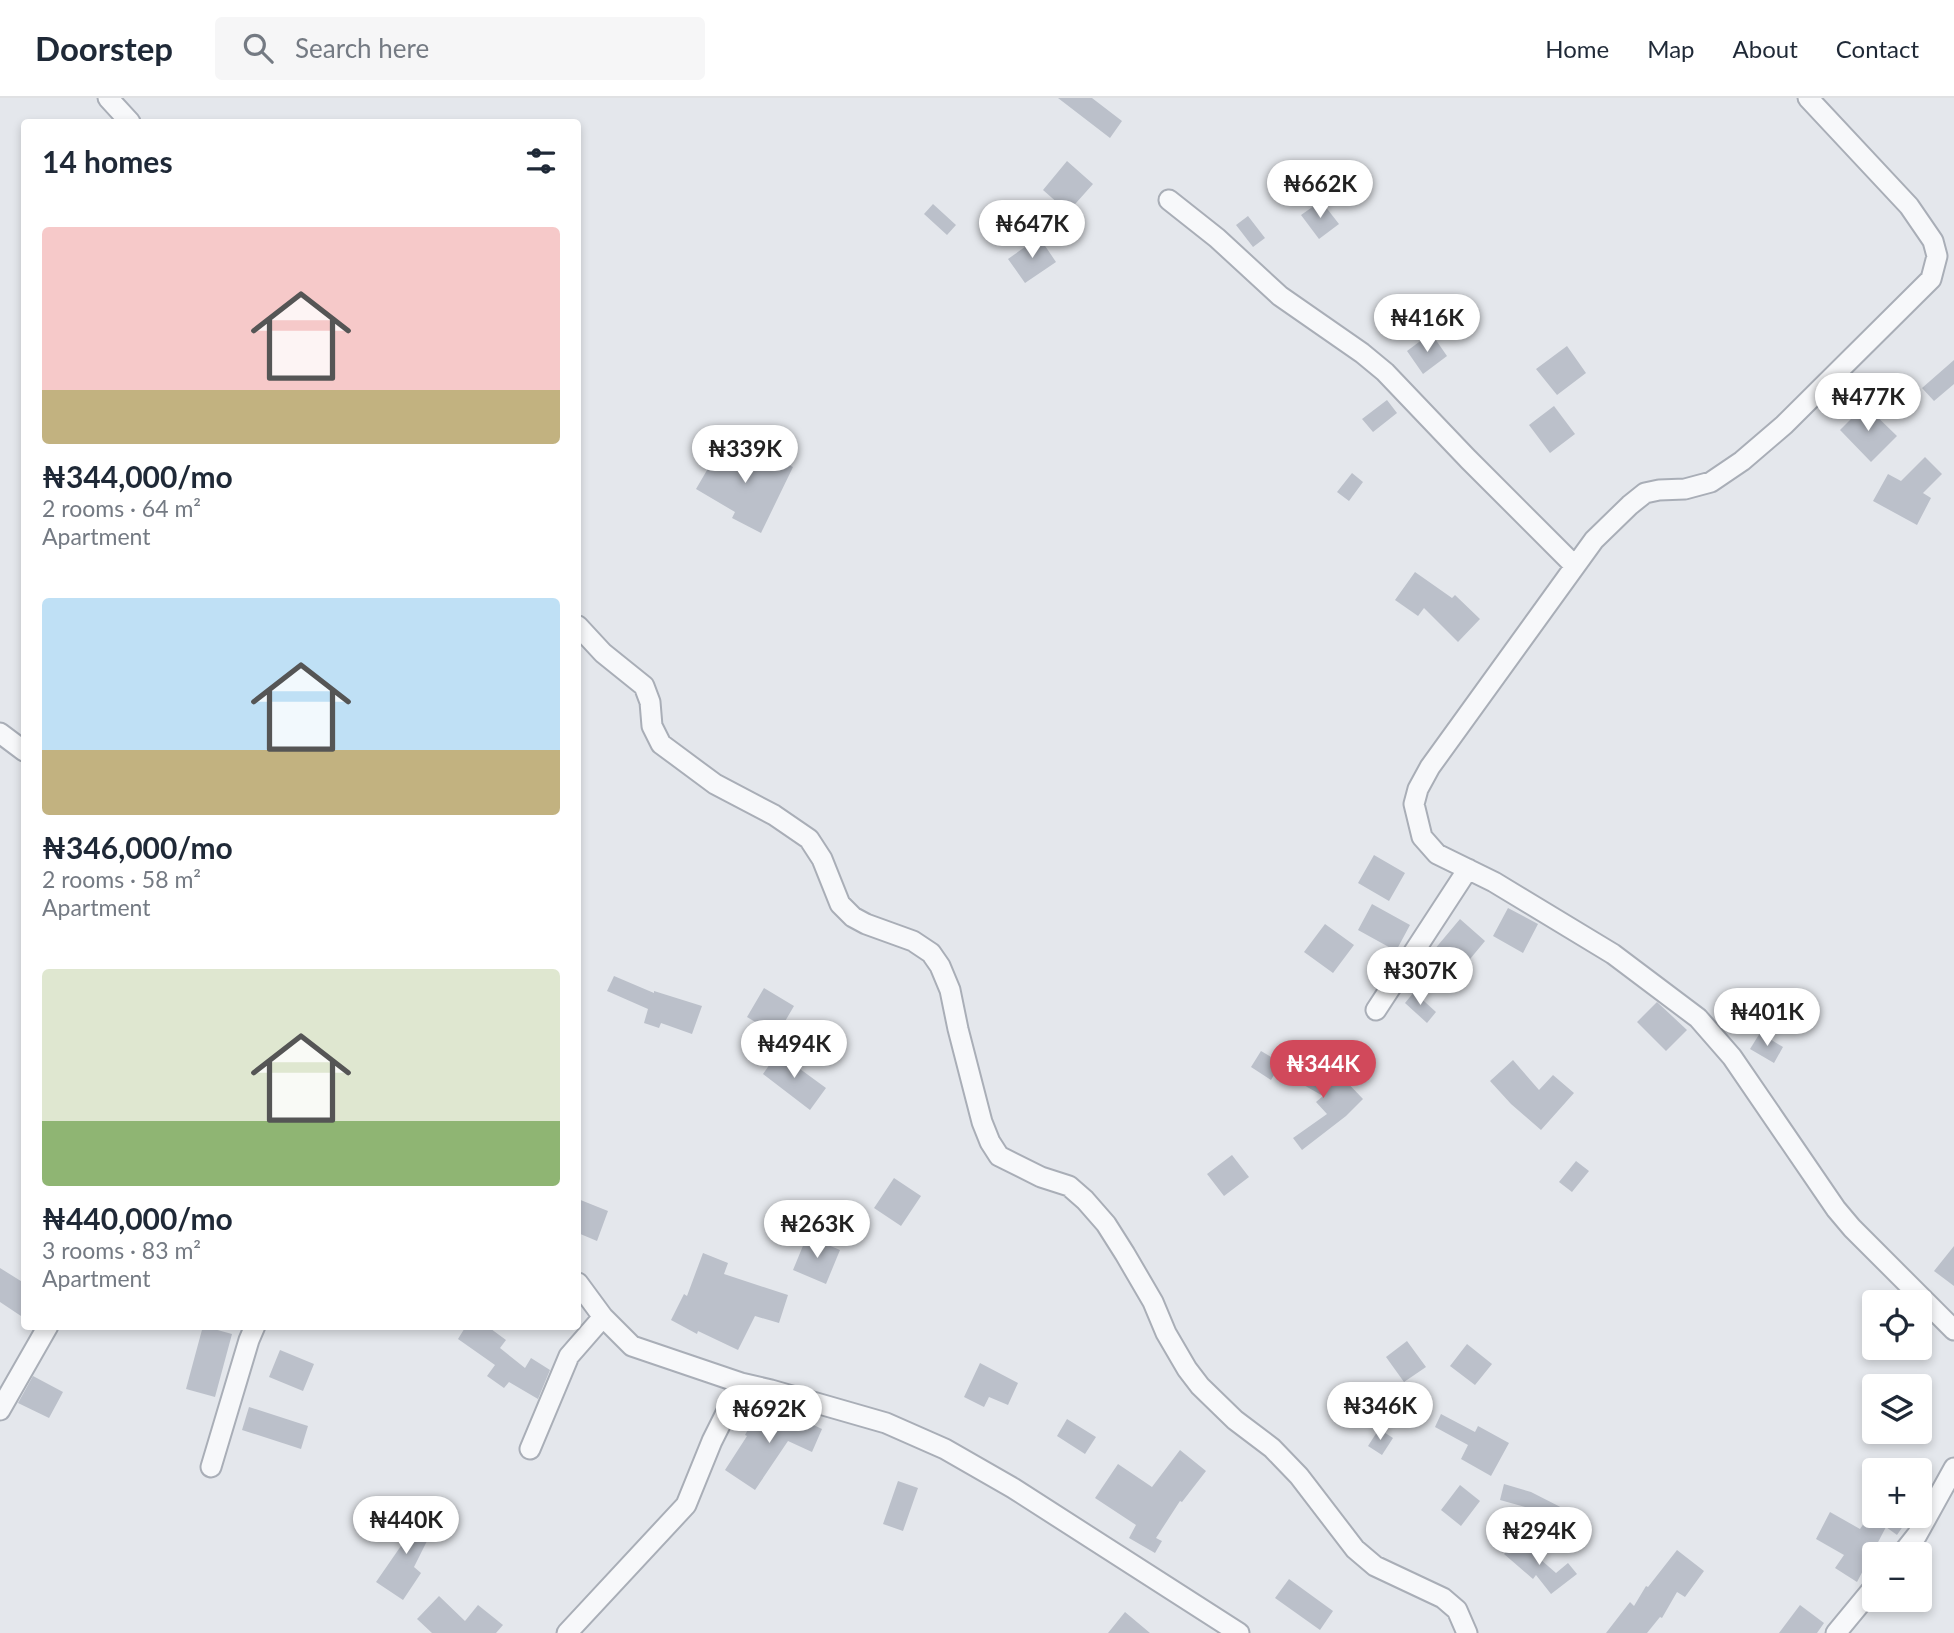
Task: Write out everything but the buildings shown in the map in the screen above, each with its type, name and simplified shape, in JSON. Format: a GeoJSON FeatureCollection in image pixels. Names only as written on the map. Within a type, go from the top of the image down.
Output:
{"type":"FeatureCollection","features":[{"type":"Feature","properties":{"kind":"street"},"geometry":{"type":"LineString","coordinates":[[108,98],[127,119]]}},
{"type":"Feature","properties":{"kind":"street"},"geometry":{"type":"LineString","coordinates":[[1808,98],[1909,206],[1933,241],[1937,256],[1931,279],[1784,425],[1742,461],[1711,482],[1685,489],[1644,493],[1594,540],[1430,767],[1418,789],[1415,804],[1422,837],[1437,854],[1494,882],[1614,954],[1698,1018],[1732,1057],[1836,1209],[1954,1329]]}},
{"type":"Feature","properties":{"kind":"street"},"geometry":{"type":"LineString","coordinates":[[1169,200],[1217,238],[1280,296],[1385,372],[1575,566]]}},
{"type":"Feature","properties":{"kind":"street"},"geometry":{"type":"LineString","coordinates":[[581,629],[603,653],[645,686],[650,702],[652,726],[661,744],[715,784],[774,815],[809,839],[822,859],[840,904],[853,917],[913,941],[930,953],[940,966],[950,990],[982,1122],[999,1156],[1041,1177],[1069,1186],[1085,1200],[1106,1224],[1125,1254],[1153,1302],[1166,1333],[1199,1386],[1272,1448],[1355,1549],[1375,1566],[1443,1598],[1457,1610],[1467,1633]]}},
{"type":"Feature","properties":{"kind":"street"},"geometry":{"type":"LineString","coordinates":[[0,733],[21,749]]}},
{"type":"Feature","properties":{"kind":"street"},"geometry":{"type":"LineString","coordinates":[[1376,1010],[1468,869]]}},
{"type":"Feature","properties":{"kind":"street"},"geometry":{"type":"LineString","coordinates":[[581,1287],[603,1317],[632,1346],[741,1383],[886,1423],[945,1449],[1013,1488],[1215,1628],[1239,1633]]}},
{"type":"Feature","properties":{"kind":"street"},"geometry":{"type":"LineString","coordinates":[[530,1449],[569,1356],[603,1317]]}},
{"type":"Feature","properties":{"kind":"street"},"geometry":{"type":"LineString","coordinates":[[0,1410],[46,1330]]}},
{"type":"Feature","properties":{"kind":"street"},"geometry":{"type":"LineString","coordinates":[[211,1467],[253,1330]]}},
{"type":"Feature","properties":{"kind":"street"},"geometry":{"type":"LineString","coordinates":[[567,1633],[686,1505],[712,1441],[741,1383]]}},
{"type":"Feature","properties":{"kind":"street"},"geometry":{"type":"LineString","coordinates":[[1911,1542],[1954,1468]]}},
{"type":"Feature","properties":{"kind":"street"},"geometry":{"type":"LineString","coordinates":[[1836,1633],[1862,1602]]}}]}
